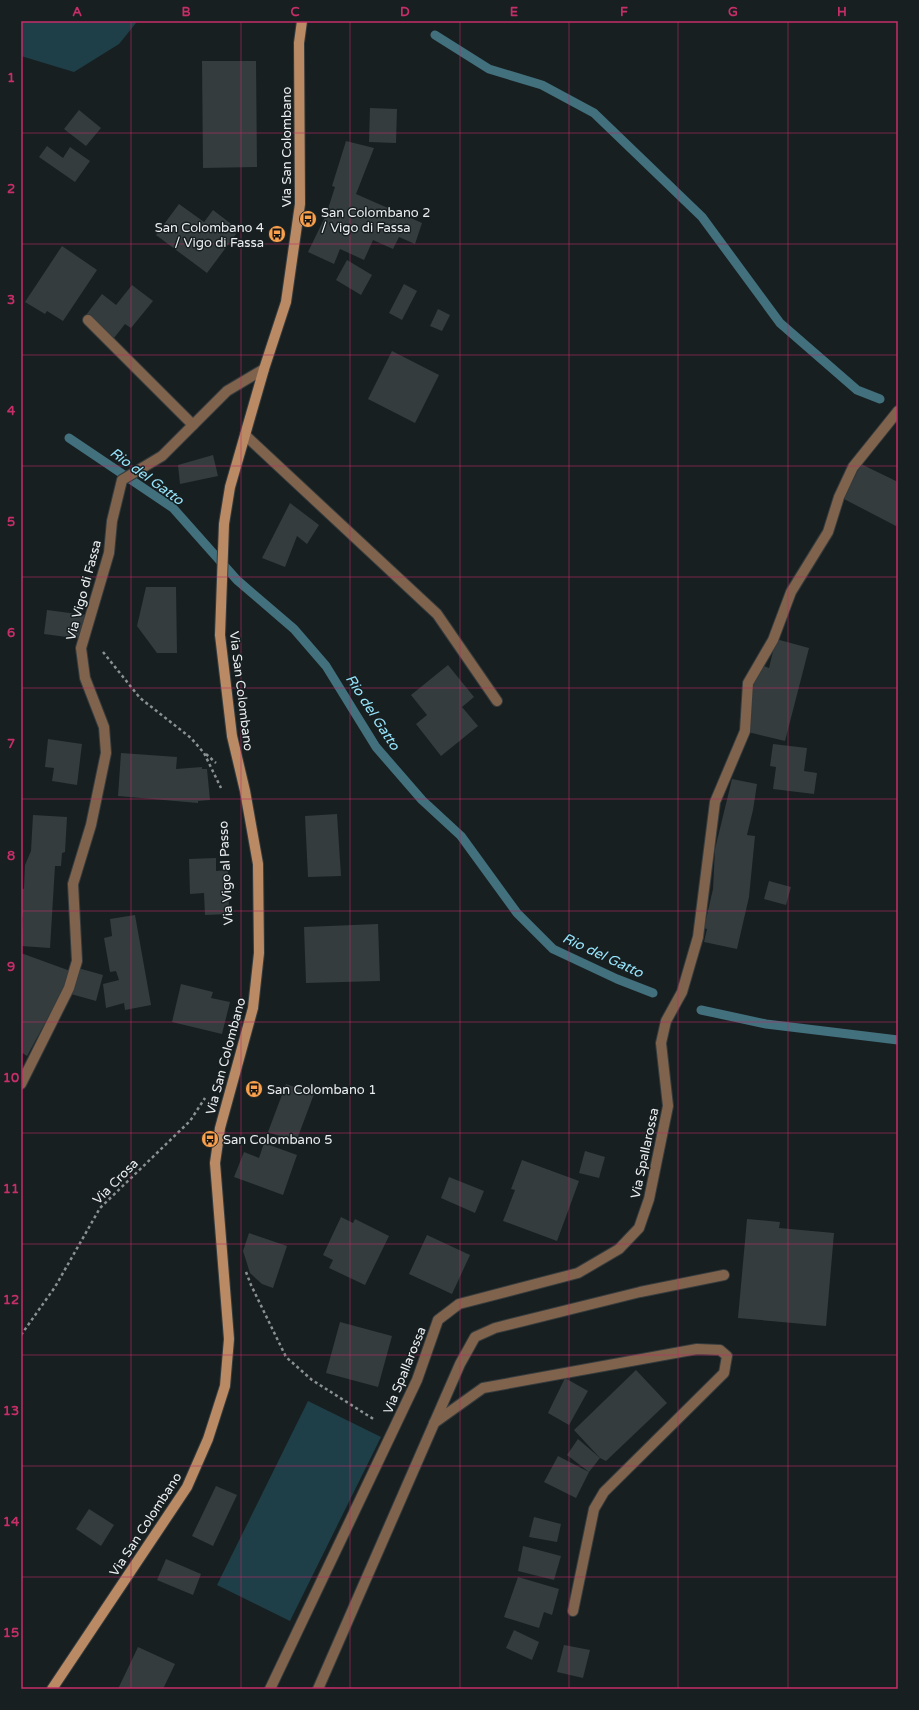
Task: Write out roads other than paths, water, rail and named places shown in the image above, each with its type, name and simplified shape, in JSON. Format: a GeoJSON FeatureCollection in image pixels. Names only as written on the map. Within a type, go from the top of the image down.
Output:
{"type":"FeatureCollection","features":[{"type":"Feature","properties":{"kind":"street","name":"Via San Colombano"},"geometry":{"type":"LineString","coordinates":[[52,1689],[187,1487],[208,1439],[225,1386],[229,1339],[215,1163],[220,1128],[254,1008],[259,953],[258,864],[245,791],[232,736],[220,636],[224,524],[230,487],[264,369],[286,302],[300,204],[300,43],[302,21]]}},
{"type":"Feature","properties":{"kind":"street"},"geometry":{"type":"LineString","coordinates":[[88,320],[193,425]]}},
{"type":"Feature","properties":{"kind":"street","name":"Via Vigo di Fassa"},"geometry":{"type":"LineString","coordinates":[[21,1084],[69,988],[77,961],[73,884],[91,824],[106,753],[104,727],[84,678],[81,648],[109,552],[112,521],[122,480],[162,456],[227,391],[264,369]]}},
{"type":"Feature","properties":{"kind":"street","name":"Via Spallarossa"},"geometry":{"type":"LineString","coordinates":[[270,1689],[417,1380],[438,1320],[459,1304],[578,1274],[619,1249],[639,1228],[649,1199],[668,1106],[661,1043],[666,1021],[682,992],[698,938],[715,802],[745,731],[748,683],[773,640],[791,592],[828,532],[839,496],[853,467],[898,411]]}},
{"type":"Feature","properties":{"kind":"street"},"geometry":{"type":"LineString","coordinates":[[245,435],[437,614],[497,701]]}},
{"type":"Feature","properties":{"kind":"street"},"geometry":{"type":"LineString","coordinates":[[318,1689],[460,1364],[475,1337],[495,1328],[640,1292],[724,1274]]}},
{"type":"Feature","properties":{"kind":"street"},"geometry":{"type":"LineString","coordinates":[[434,1423],[483,1388],[697,1349],[720,1350],[727,1356],[724,1373],[604,1492],[594,1509],[573,1611]]}},
{"type":"Feature","properties":{"kind":"waterway"},"geometry":{"type":"LineString","coordinates":[[435,35],[489,69],[542,85],[594,113],[702,217],[780,323],[857,390],[880,399]]}},
{"type":"Feature","properties":{"kind":"waterway","name":"Rio del Gatto"},"geometry":{"type":"LineString","coordinates":[[69,438],[173,508],[237,580],[294,629],[326,666],[376,747],[422,800],[461,836],[517,913],[553,949],[617,979],[653,993]]}},
{"type":"Feature","properties":{"kind":"waterway","name":"Rio del Gatto"},"geometry":{"type":"LineString","coordinates":[[701,1010],[766,1024],[898,1040]]}},
{"type":"Feature","properties":{"kind":"place","name":"San Colombano 2 / Vigo di Fassa"},"geometry":{"type":"Point","coordinates":[308,219]}},
{"type":"Feature","properties":{"kind":"place","name":"San Colombano 4 / Vigo di Fassa"},"geometry":{"type":"Point","coordinates":[277,234]}},
{"type":"Feature","properties":{"kind":"place","name":"San Colombano 1"},"geometry":{"type":"Point","coordinates":[254,1089]}},
{"type":"Feature","properties":{"kind":"place","name":"San Colombano 5"},"geometry":{"type":"Point","coordinates":[210,1139]}}]}
